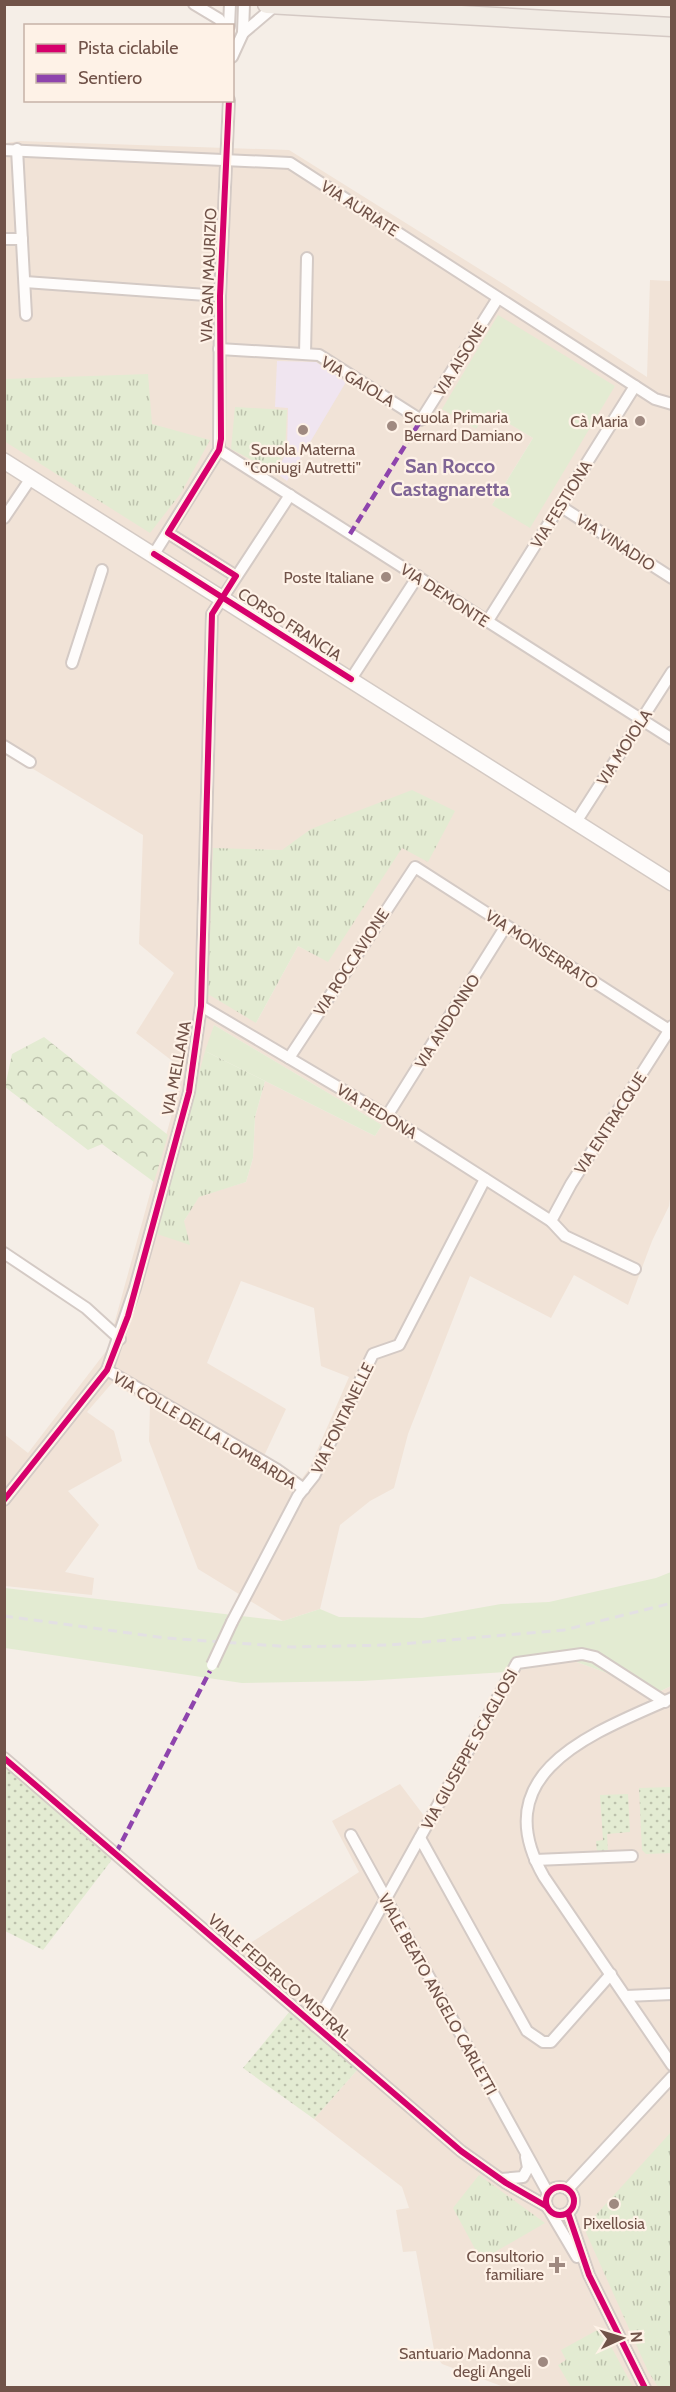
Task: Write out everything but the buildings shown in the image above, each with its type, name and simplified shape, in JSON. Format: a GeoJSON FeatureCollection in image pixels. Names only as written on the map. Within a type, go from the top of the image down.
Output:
{"type":"FeatureCollection","features":[{"type":"Feature","properties":{"kind":"main road"},"geometry":{"type":"LineString","coordinates":[[267,4],[672,27]]}},
{"type":"Feature","properties":{"kind":"main road","name":"CORSO FRANCIA"},"geometry":{"type":"LineString","coordinates":[[4,461],[672,883]]}},
{"type":"Feature","properties":{"kind":"street"},"geometry":{"type":"LineString","coordinates":[[194,4],[219,19],[223,24]]}},
{"type":"Feature","properties":{"kind":"street"},"geometry":{"type":"LineString","coordinates":[[230,4],[230,24]]}},
{"type":"Feature","properties":{"kind":"street"},"geometry":{"type":"LineString","coordinates":[[234,53],[243,33],[244,4]]}},
{"type":"Feature","properties":{"kind":"street"},"geometry":{"type":"LineString","coordinates":[[243,33],[276,5]]}},
{"type":"Feature","properties":{"kind":"street","name":"VIA SAN MAURIZIO"},"geometry":{"type":"LineString","coordinates":[[219,450],[220,296],[229,102]]}},
{"type":"Feature","properties":{"kind":"street"},"geometry":{"type":"LineString","coordinates":[[17,149],[26,315]]}},
{"type":"Feature","properties":{"kind":"street","name":"VIA AURIATE"},"geometry":{"type":"LineString","coordinates":[[4,150],[290,163],[635,386],[656,399],[672,405]]}},
{"type":"Feature","properties":{"kind":"street"},"geometry":{"type":"LineString","coordinates":[[4,239],[22,238]]}},
{"type":"Feature","properties":{"kind":"street"},"geometry":{"type":"LineString","coordinates":[[305,354],[307,258]]}},
{"type":"Feature","properties":{"kind":"street"},"geometry":{"type":"LineString","coordinates":[[25,282],[220,296]]}},
{"type":"Feature","properties":{"kind":"street","name":"VIA AISONE"},"geometry":{"type":"LineString","coordinates":[[421,420],[498,298]]}},
{"type":"Feature","properties":{"kind":"street","name":"VIA GAIOLA"},"geometry":{"type":"LineString","coordinates":[[219,349],[323,357],[421,420]]}},
{"type":"Feature","properties":{"kind":"street","name":"VIA FESTIONA"},"geometry":{"type":"LineString","coordinates":[[487,622],[635,386]]}},
{"type":"Feature","properties":{"kind":"street"},"geometry":{"type":"LineString","coordinates":[[154,555],[219,450]]}},
{"type":"Feature","properties":{"kind":"street","name":"VIA DEMONTE"},"geometry":{"type":"LineString","coordinates":[[219,450],[672,739]]}},
{"type":"Feature","properties":{"kind":"street"},"geometry":{"type":"LineString","coordinates":[[4,518],[31,478]]}},
{"type":"Feature","properties":{"kind":"street","name":"VIA MELLANA"},"geometry":{"type":"LineString","coordinates":[[4,1500],[107,1370],[120,1339],[189,1092],[201,1006],[212,614],[290,495]]}},
{"type":"Feature","properties":{"kind":"street","name":"VIA VINADIO"},"geometry":{"type":"LineString","coordinates":[[560,506],[672,578]]}},
{"type":"Feature","properties":{"kind":"street"},"geometry":{"type":"LineString","coordinates":[[168,532],[236,576]]}},
{"type":"Feature","properties":{"kind":"street"},"geometry":{"type":"LineString","coordinates":[[72,663],[102,570]]}},
{"type":"Feature","properties":{"kind":"street"},"geometry":{"type":"LineString","coordinates":[[351,679],[418,576]]}},
{"type":"Feature","properties":{"kind":"street","name":"VIA MOIOLA"},"geometry":{"type":"LineString","coordinates":[[576,822],[672,672]]}},
{"type":"Feature","properties":{"kind":"street"},"geometry":{"type":"LineString","coordinates":[[4,746],[30,762]]}},
{"type":"Feature","properties":{"kind":"street","name":"VIA MONSERRATO"},"geometry":{"type":"LineString","coordinates":[[415,867],[670,1028]]}},
{"type":"Feature","properties":{"kind":"street","name":"VIA ROCCAVIONE"},"geometry":{"type":"LineString","coordinates":[[289,1058],[415,867]]}},
{"type":"Feature","properties":{"kind":"street","name":"VIA ANDONNO"},"geometry":{"type":"LineString","coordinates":[[387,1116],[506,926]]}},
{"type":"Feature","properties":{"kind":"street","name":"VIA PEDONA"},"geometry":{"type":"LineString","coordinates":[[201,1006],[387,1116],[551,1221],[565,1236],[635,1269]]}},
{"type":"Feature","properties":{"kind":"street","name":"VIA ENTRACQUE"},"geometry":{"type":"LineString","coordinates":[[551,1221],[571,1184],[670,1028]]}},
{"type":"Feature","properties":{"kind":"street","name":"VIA FONTANELLE"},"geometry":{"type":"LineString","coordinates":[[211,1668],[232,1622],[304,1489],[314,1476],[373,1354],[399,1345],[485,1179]]}},
{"type":"Feature","properties":{"kind":"street"},"geometry":{"type":"LineString","coordinates":[[4,1253],[86,1308],[120,1339]]}},
{"type":"Feature","properties":{"kind":"street","name":"VIA COLLE DELLA LOMBARDA"},"geometry":{"type":"LineString","coordinates":[[107,1370],[276,1469],[304,1489]]}},
{"type":"Feature","properties":{"kind":"street","name":"VIA GIUSEPPE SCAGLIOSI"},"geometry":{"type":"LineString","coordinates":[[611,1974],[551,2042],[543,2042],[527,2031],[420,1838],[517,1662],[582,1654],[668,1700]]}},
{"type":"Feature","properties":{"kind":"street","name":"VIA GIUSEPPE SCAGLIOSI"},"geometry":{"type":"LineString","coordinates":[[668,1700],[584,1738],[549,1767],[534,1794],[529,1811],[527,1839],[535,1860],[672,2065]]}},
{"type":"Feature","properties":{"kind":"street","name":"VIALE FEDERICO MISTRAL"},"geometry":{"type":"LineString","coordinates":[[4,1758],[461,2151],[500,2179],[549,2209],[589,2275],[645,2388]]}},
{"type":"Feature","properties":{"kind":"street","name":"VIALE BEATO ANGELO CARLETTI"},"geometry":{"type":"LineString","coordinates":[[351,1835],[548,2193]]}},
{"type":"Feature","properties":{"kind":"street"},"geometry":{"type":"LineString","coordinates":[[315,2026],[420,1838]]}},
{"type":"Feature","properties":{"kind":"street"},"geometry":{"type":"LineString","coordinates":[[535,1860],[632,1856]]}},
{"type":"Feature","properties":{"kind":"street"},"geometry":{"type":"LineString","coordinates":[[626,1996],[672,1994]]}},
{"type":"Feature","properties":{"kind":"street"},"geometry":{"type":"LineString","coordinates":[[568,2189],[672,2078]]}},
{"type":"Feature","properties":{"kind":"street"},"geometry":{"type":"LineString","coordinates":[[500,2179],[523,2177],[528,2168],[526,2153]]}},
{"type":"Feature","properties":{"kind":"street"},"geometry":{"type":"LineString","coordinates":[[555,2188],[568,2189],[574,2201],[568,2213],[560,2216],[549,2209],[548,2193],[555,2188]]}},
{"type":"Feature","properties":{"kind":"street","name":"VIALE FEDERICO MISTRAL"},"geometry":{"type":"LineString","coordinates":[[568,2213],[589,2275]]}},
{"type":"Feature","properties":{"kind":"shaded area"},"geometry":{"type":"Polygon","coordinates":[[[20,141],[289,150],[647,377],[650,280],[671,281],[671,1192],[669,1206],[652,1241],[628,1305],[574,1275],[551,1318],[470,1276],[408,1434],[394,1488],[370,1501],[340,1525],[320,1609],[283,1621],[198,1569],[149,1441],[150,1405],[112,1383],[87,1412],[114,1431],[122,1461],[68,1491],[99,1525],[65,1572],[94,1578],[92,1595],[5,1586],[4,1434],[28,1453],[107,1350],[184,1070],[136,1033],[174,973],[139,944],[143,835],[5,752],[5,143],[20,141]],[[615,386],[488,410],[533,438],[492,505],[615,386]],[[454,811],[282,850],[213,849],[256,1023],[298,946],[328,961],[402,847],[454,811]],[[214,1025],[157,1234],[184,1221],[199,1196],[246,1182],[253,1158],[255,1117],[265,1081],[375,1136],[382,1125],[214,1025]],[[241,1281],[207,1363],[286,1409],[264,1456],[301,1480],[309,1469],[349,1377],[321,1366],[314,1308],[241,1281]]]}},
{"type":"Feature","properties":{"kind":"shaded area","name":"Scuola Materna \"Coniugi Autretti\""},"geometry":{"type":"Polygon","coordinates":[[[277,361],[316,362],[346,382],[287,481],[276,473],[287,451],[288,408],[275,407],[277,361]]]}},
{"type":"Feature","properties":{"kind":"shaded area"},"geometry":{"type":"Polygon","coordinates":[[[574,1661],[659,1692],[671,1686],[671,2387],[504,2387],[442,2364],[435,2355],[416,2251],[403,2252],[396,2210],[409,2208],[402,2187],[314,2119],[358,2069],[229,1957],[359,1872],[332,1821],[400,1784],[425,1817],[506,1672],[574,1661]]]}},
{"type":"Feature","properties":{"kind":"green space"},"geometry":{"type":"Polygon","coordinates":[[[498,315],[615,386],[530,528],[492,505],[533,438],[488,411],[476,429],[442,409],[498,315]]]}},
{"type":"Feature","properties":{"kind":"green space"},"geometry":{"type":"Polygon","coordinates":[[[148,374],[152,424],[210,440],[181,493],[150,533],[4,441],[5,379],[148,374]]]}},
{"type":"Feature","properties":{"kind":"green space"},"geometry":{"type":"Polygon","coordinates":[[[235,407],[287,410],[285,451],[274,472],[231,449],[235,407]]]}},
{"type":"Feature","properties":{"kind":"green space"},"geometry":{"type":"Polygon","coordinates":[[[412,790],[455,811],[428,862],[402,848],[328,962],[298,946],[256,1023],[208,994],[213,848],[282,850],[311,829],[412,790]]]}},
{"type":"Feature","properties":{"kind":"green space"},"geometry":{"type":"Polygon","coordinates":[[[214,1025],[382,1125],[375,1136],[205,1051],[214,1025]]]}},
{"type":"Feature","properties":{"kind":"green space"},"geometry":{"type":"Polygon","coordinates":[[[44,1037],[168,1135],[154,1182],[102,1144],[88,1150],[5,1087],[12,1054],[44,1037]]]}},
{"type":"Feature","properties":{"kind":"green space"},"geometry":{"type":"Polygon","coordinates":[[[205,1051],[265,1081],[255,1117],[253,1158],[246,1182],[199,1197],[184,1221],[190,1245],[157,1234],[205,1051]]]}},
{"type":"Feature","properties":{"kind":"green space"},"geometry":{"type":"Polygon","coordinates":[[[671,1572],[671,1686],[659,1692],[574,1661],[506,1672],[362,1681],[242,1683],[5,1648],[5,1588],[283,1621],[320,1609],[339,1617],[422,1618],[501,1604],[549,1602],[656,1578],[671,1572]]]}},
{"type":"Feature","properties":{"kind":"green space"},"geometry":{"type":"Polygon","coordinates":[[[4,1762],[114,1857],[43,1950],[5,1931],[4,1762]]]}},
{"type":"Feature","properties":{"kind":"green space"},"geometry":{"type":"Polygon","coordinates":[[[671,1787],[671,1853],[646,1854],[642,1850],[639,1788],[671,1787]]]}},
{"type":"Feature","properties":{"kind":"green space"},"geometry":{"type":"Polygon","coordinates":[[[628,1794],[630,1832],[607,1834],[608,1852],[597,1852],[596,1841],[603,1840],[600,1795],[628,1794]]]}},
{"type":"Feature","properties":{"kind":"green space"},"geometry":{"type":"Polygon","coordinates":[[[290,2011],[358,2069],[314,2119],[243,2068],[290,2011]]]}},
{"type":"Feature","properties":{"kind":"green space"},"geometry":{"type":"Polygon","coordinates":[[[671,2132],[671,2387],[658,2387],[648,2371],[584,2228],[671,2132]]]}},
{"type":"Feature","properties":{"kind":"green space"},"geometry":{"type":"Polygon","coordinates":[[[479,2175],[545,2223],[481,2260],[453,2208],[479,2175]]]}},
{"type":"Feature","properties":{"kind":"green space"},"geometry":{"type":"Polygon","coordinates":[[[601,2328],[633,2387],[571,2387],[558,2365],[566,2360],[561,2350],[601,2328]]]}},
{"type":"Feature","properties":{"kind":"railway"},"geometry":{"type":"LineString","coordinates":[[4,1616],[166,1638],[292,1647],[390,1645],[564,1630],[672,1603]]}},
{"type":"Feature","properties":{"kind":"marked path"},"geometry":{"type":"LineString","coordinates":[[350,534],[421,420]]}},
{"type":"Feature","properties":{"kind":"marked path"},"geometry":{"type":"LineString","coordinates":[[116,1853],[210,1671]]}},
{"type":"Feature","properties":{"kind":"cycle path"},"geometry":{"type":"LineString","coordinates":[[4,1500],[107,1370],[128,1316],[189,1092],[201,1006],[212,614],[236,576],[168,533],[219,450],[221,439],[220,296],[229,102]]}},
{"type":"Feature","properties":{"kind":"cycle path"},"geometry":{"type":"LineString","coordinates":[[154,554],[351,679]]}},
{"type":"Feature","properties":{"kind":"cycle path"},"geometry":{"type":"LineString","coordinates":[[4,1758],[461,2151],[506,2183],[546,2206]]}},
{"type":"Feature","properties":{"kind":"cycle path"},"geometry":{"type":"LineString","coordinates":[[560,2187],[570,2191],[574,2201],[570,2211],[560,2215],[550,2211],[546,2201],[550,2191],[560,2187]]}},
{"type":"Feature","properties":{"kind":"cycle path"},"geometry":{"type":"LineString","coordinates":[[568,2213],[589,2275],[645,2388]]}},
{"type":"Feature","properties":{"kind":"place","name":"Cà Maria"},"geometry":{"type":"Point","coordinates":[640,421]}},
{"type":"Feature","properties":{"kind":"place","name":"Scuola Primaria Bernard Damiano"},"geometry":{"type":"Point","coordinates":[392,426]}},
{"type":"Feature","properties":{"kind":"place","name":"Scuola Materna \"Coniugi Autretti\""},"geometry":{"type":"Point","coordinates":[303,430]}},
{"type":"Feature","properties":{"kind":"place","name":"Poste Italiane"},"geometry":{"type":"Point","coordinates":[386,577]}},
{"type":"Feature","properties":{"kind":"place","name":"Pixellosia"},"geometry":{"type":"Point","coordinates":[614,2204]}},
{"type":"Feature","properties":{"kind":"place","name":"Consultorio familiare"},"geometry":{"type":"Point","coordinates":[557,2265]}},
{"type":"Feature","properties":{"kind":"place","name":"Santuario Madonna degli Angeli"},"geometry":{"type":"Point","coordinates":[543,2362]}},
{"type":"Feature","properties":{"kind":"district","name":"San Rocco Castagnaretta"},"geometry":{"type":"Point","coordinates":[450,478]}}]}
